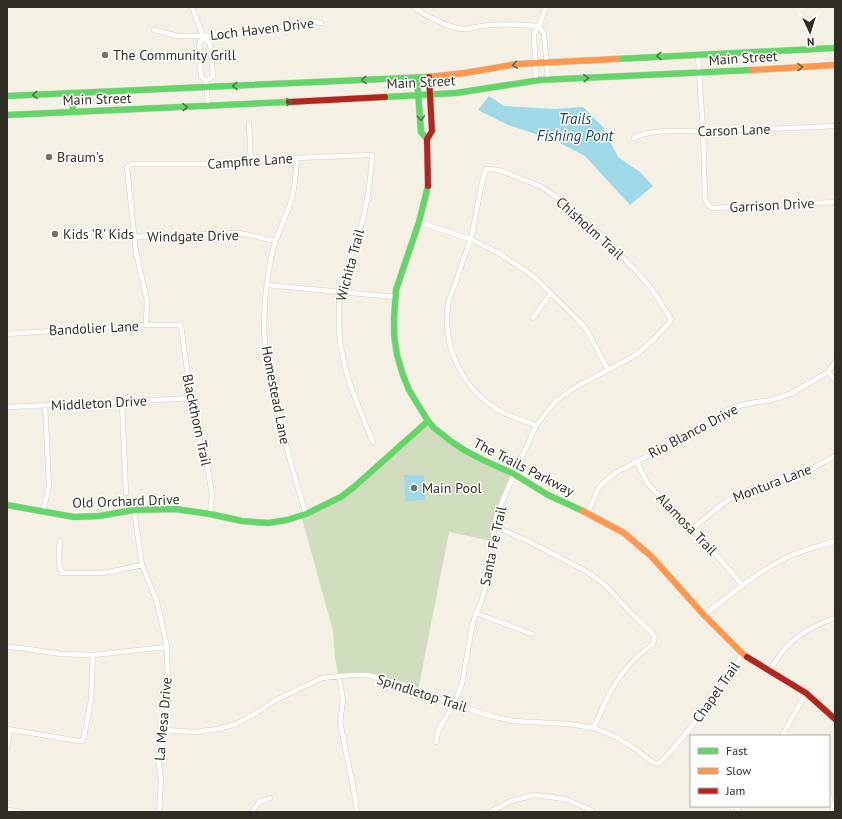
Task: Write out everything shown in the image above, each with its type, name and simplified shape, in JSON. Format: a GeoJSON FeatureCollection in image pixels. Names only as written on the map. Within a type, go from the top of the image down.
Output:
{"type":"FeatureCollection","features":[{"type":"Feature","properties":{"kind":"main road","name":"Main Street"},"geometry":{"type":"LineString","coordinates":[[7,96],[206,85],[417,78],[465,73],[517,64],[835,48]]}},
{"type":"Feature","properties":{"kind":"main road","name":"Main Street"},"geometry":{"type":"LineString","coordinates":[[7,115],[456,93],[548,80],[835,65]]}},
{"type":"Feature","properties":{"kind":"main road","name":"The Trails Parkway"},"geometry":{"type":"LineString","coordinates":[[429,77],[432,131],[427,139],[428,186],[419,222],[396,290],[394,324],[397,355],[403,375],[409,390],[428,421],[434,428],[464,450],[514,474],[548,495],[588,513],[624,533],[651,556],[704,615],[742,654],[806,693],[835,719]]}},
{"type":"Feature","properties":{"kind":"main road","name":"The Trails Parkway"},"geometry":{"type":"LineString","coordinates":[[417,78],[421,132],[427,139]]}},
{"type":"Feature","properties":{"kind":"main road"},"geometry":{"type":"LineString","coordinates":[[72,93],[73,111]]}},
{"type":"Feature","properties":{"kind":"main road","name":"Old Orchard Drive"},"geometry":{"type":"LineString","coordinates":[[7,504],[74,517],[99,516],[134,510],[175,509],[210,514],[242,521],[268,522],[287,520],[306,514],[341,497],[428,421]]}},
{"type":"Feature","properties":{"kind":"street"},"geometry":{"type":"LineString","coordinates":[[192,7],[203,36],[210,44],[213,76],[206,85]]}},
{"type":"Feature","properties":{"kind":"street"},"geometry":{"type":"LineString","coordinates":[[414,7],[423,14],[458,28],[465,29],[484,26],[509,25],[539,26]]}},
{"type":"Feature","properties":{"kind":"street"},"geometry":{"type":"LineString","coordinates":[[536,81],[534,34],[539,26],[546,7]]}},
{"type":"Feature","properties":{"kind":"street","name":"Loch Haven Drive"},"geometry":{"type":"LineString","coordinates":[[154,30],[178,36],[203,36],[255,32],[310,21],[321,23]]}},
{"type":"Feature","properties":{"kind":"street"},"geometry":{"type":"LineString","coordinates":[[539,26],[544,34],[548,80]]}},
{"type":"Feature","properties":{"kind":"street"},"geometry":{"type":"LineString","coordinates":[[203,36],[199,44],[201,76],[206,85],[208,106]]}},
{"type":"Feature","properties":{"kind":"street"},"geometry":{"type":"LineString","coordinates":[[698,54],[703,131]]}},
{"type":"Feature","properties":{"kind":"street"},"geometry":{"type":"LineString","coordinates":[[249,124],[251,162]]}},
{"type":"Feature","properties":{"kind":"street","name":"Carson Lane"},"geometry":{"type":"LineString","coordinates":[[634,138],[640,134],[650,132],[835,126]]}},
{"type":"Feature","properties":{"kind":"street","name":"Garrison Drive"},"geometry":{"type":"LineString","coordinates":[[703,131],[705,200],[709,206],[713,208],[835,202]]}},
{"type":"Feature","properties":{"kind":"street","name":"Campfire Lane"},"geometry":{"type":"LineString","coordinates":[[134,237],[127,168],[132,164],[201,164],[372,155]]}},
{"type":"Feature","properties":{"kind":"street","name":"Wichita Trail"},"geometry":{"type":"LineString","coordinates":[[372,155],[371,176],[362,220],[340,293],[338,316],[339,337],[344,364],[355,399],[373,442]]}},
{"type":"Feature","properties":{"kind":"street","name":"Homestead Lane"},"geometry":{"type":"LineString","coordinates":[[297,158],[292,198],[273,248],[267,285],[264,318],[265,345],[269,373],[295,480],[306,514]]}},
{"type":"Feature","properties":{"kind":"street","name":"Chisholm Trail"},"geometry":{"type":"LineString","coordinates":[[470,239],[486,169],[502,171],[542,187],[572,208],[637,272],[651,288],[671,319]]}},
{"type":"Feature","properties":{"kind":"street"},"geometry":{"type":"LineString","coordinates":[[419,222],[470,239],[495,251],[534,277],[581,323],[588,332],[608,370]]}},
{"type":"Feature","properties":{"kind":"street","name":"Windgate Drive"},"geometry":{"type":"LineString","coordinates":[[134,237],[239,234],[276,241]]}},
{"type":"Feature","properties":{"kind":"street"},"geometry":{"type":"LineString","coordinates":[[134,237],[147,300],[146,325]]}},
{"type":"Feature","properties":{"kind":"street"},"geometry":{"type":"LineString","coordinates":[[470,239],[449,303],[447,326],[456,361],[471,387],[485,401],[500,411],[536,426]]}},
{"type":"Feature","properties":{"kind":"street"},"geometry":{"type":"LineString","coordinates":[[267,285],[395,297]]}},
{"type":"Feature","properties":{"kind":"street"},"geometry":{"type":"LineString","coordinates":[[533,318],[551,293]]}},
{"type":"Feature","properties":{"kind":"street","name":"Santa Fe Trail"},"geometry":{"type":"LineString","coordinates":[[436,742],[439,729],[454,704],[462,684],[476,613],[481,603],[486,585],[494,526],[499,509],[536,426],[556,401],[574,388],[636,355],[654,339],[671,319]]}},
{"type":"Feature","properties":{"kind":"street","name":"Bandolier Lane"},"geometry":{"type":"LineString","coordinates":[[7,334],[146,325],[181,326]]}},
{"type":"Feature","properties":{"kind":"street","name":"Blackthorn Trail"},"geometry":{"type":"LineString","coordinates":[[181,326],[191,398],[196,425],[208,470],[212,495],[210,514]]}},
{"type":"Feature","properties":{"kind":"street","name":"Rio Blanco Drive"},"geometry":{"type":"LineString","coordinates":[[588,513],[598,489],[615,473],[690,434],[730,409],[792,393],[828,372],[835,362]]}},
{"type":"Feature","properties":{"kind":"street"},"geometry":{"type":"LineString","coordinates":[[828,372],[835,380]]}},
{"type":"Feature","properties":{"kind":"street","name":"Middleton Drive"},"geometry":{"type":"LineString","coordinates":[[7,407],[191,398]]}},
{"type":"Feature","properties":{"kind":"street"},"geometry":{"type":"LineString","coordinates":[[122,402],[126,493]]}},
{"type":"Feature","properties":{"kind":"street"},"geometry":{"type":"LineString","coordinates":[[43,512],[49,485],[45,405]]}},
{"type":"Feature","properties":{"kind":"street","name":"Montura Lane"},"geometry":{"type":"LineString","coordinates":[[692,529],[725,502],[772,481],[813,468],[835,456]]}},
{"type":"Feature","properties":{"kind":"street","name":"Alamosa Trail"},"geometry":{"type":"LineString","coordinates":[[636,462],[648,484],[713,551],[742,585]]}},
{"type":"Feature","properties":{"kind":"street","name":"La Mesa Drive"},"geometry":{"type":"LineString","coordinates":[[134,510],[142,565],[156,599],[167,647],[168,699],[164,730],[158,758],[161,782],[158,812]]}},
{"type":"Feature","properties":{"kind":"street"},"geometry":{"type":"LineString","coordinates":[[494,526],[530,542],[584,570],[596,578],[606,586],[655,636],[653,644],[634,660],[610,691],[594,728]]}},
{"type":"Feature","properties":{"kind":"street"},"geometry":{"type":"LineString","coordinates":[[60,541],[58,556],[62,573],[104,573],[142,565]]}},
{"type":"Feature","properties":{"kind":"street"},"geometry":{"type":"LineString","coordinates":[[704,615],[742,585],[789,557],[835,541]]}},
{"type":"Feature","properties":{"kind":"street"},"geometry":{"type":"LineString","coordinates":[[476,613],[532,634]]}},
{"type":"Feature","properties":{"kind":"street"},"geometry":{"type":"LineString","coordinates":[[769,671],[786,647],[817,625],[835,618]]}},
{"type":"Feature","properties":{"kind":"street"},"geometry":{"type":"LineString","coordinates":[[7,647],[60,654],[93,656],[167,647]]}},
{"type":"Feature","properties":{"kind":"street","name":"Chapel Trail"},"geometry":{"type":"LineString","coordinates":[[656,764],[663,760],[683,738],[711,702],[742,654]]}},
{"type":"Feature","properties":{"kind":"street"},"geometry":{"type":"LineString","coordinates":[[7,747],[8,729],[82,741],[91,700],[93,656]]}},
{"type":"Feature","properties":{"kind":"street","name":"Spindletop Trail"},"geometry":{"type":"LineString","coordinates":[[164,730],[195,732],[218,729],[236,724],[276,700],[322,678],[367,675],[408,687],[491,716],[513,721],[569,724],[594,728],[616,737],[656,764]]}},
{"type":"Feature","properties":{"kind":"street"},"geometry":{"type":"LineString","coordinates":[[340,676],[343,701],[340,722],[357,812]]}},
{"type":"Feature","properties":{"kind":"street"},"geometry":{"type":"LineString","coordinates":[[783,735],[806,693]]}},
{"type":"Feature","properties":{"kind":"street"},"geometry":{"type":"LineString","coordinates":[[490,812],[511,801],[535,795],[565,798],[593,812]]}},
{"type":"Feature","properties":{"kind":"street"},"geometry":{"type":"LineString","coordinates":[[252,812],[259,802],[270,798]]}},
{"type":"Feature","properties":{"kind":"street"},"geometry":{"type":"LineString","coordinates":[[830,798],[834,812]]}},
{"type":"Feature","properties":{"kind":"street"},"geometry":{"type":"LineString","coordinates":[[7,810],[22,812]]}},
{"type":"Feature","properties":{"kind":"green space"},"geometry":{"type":"Polygon","coordinates":[[[428,421],[451,441],[514,474],[499,509],[492,541],[449,532],[418,691],[367,675],[339,676],[335,659],[333,631],[301,515],[341,497],[428,421]]]}},
{"type":"Feature","properties":{"kind":"water","name":"Trails Fishing Pont"},"geometry":{"type":"Polygon","coordinates":[[[489,96],[504,106],[555,109],[583,107],[603,127],[618,157],[640,172],[653,186],[630,205],[585,156],[554,140],[508,125],[478,110],[489,96]]]}},
{"type":"Feature","properties":{"kind":"water","name":"Main Pool"},"geometry":{"type":"Polygon","coordinates":[[[404,475],[424,475],[425,500],[405,501],[404,475]]]}},
{"type":"Feature","properties":{"kind":"traffic: fast"},"geometry":{"type":"LineString","coordinates":[[617,59],[835,48]]}},
{"type":"Feature","properties":{"kind":"traffic: fast"},"geometry":{"type":"LineString","coordinates":[[385,97],[456,93],[540,80],[752,70]]}},
{"type":"Feature","properties":{"kind":"traffic: fast"},"geometry":{"type":"LineString","coordinates":[[7,96],[428,77]]}},
{"type":"Feature","properties":{"kind":"traffic: fast"},"geometry":{"type":"LineString","coordinates":[[417,78],[421,132],[427,139]]}},
{"type":"Feature","properties":{"kind":"traffic: fast"},"geometry":{"type":"LineString","coordinates":[[72,93],[73,111]]}},
{"type":"Feature","properties":{"kind":"traffic: fast"},"geometry":{"type":"LineString","coordinates":[[7,115],[289,102]]}},
{"type":"Feature","properties":{"kind":"traffic: fast"},"geometry":{"type":"LineString","coordinates":[[428,186],[419,222],[396,290],[394,335],[397,355],[409,390],[428,421],[434,428],[452,442],[483,460],[514,474],[548,495],[583,511]]}},
{"type":"Feature","properties":{"kind":"traffic: fast"},"geometry":{"type":"LineString","coordinates":[[7,505],[74,517],[99,516],[134,510],[175,509],[210,514],[242,521],[268,523],[287,520],[306,514],[341,497],[428,421]]}},
{"type":"Feature","properties":{"kind":"traffic: slow"},"geometry":{"type":"LineString","coordinates":[[428,77],[465,73],[517,64],[617,59]]}},
{"type":"Feature","properties":{"kind":"traffic: slow"},"geometry":{"type":"LineString","coordinates":[[752,70],[835,65]]}},
{"type":"Feature","properties":{"kind":"traffic: slow"},"geometry":{"type":"LineString","coordinates":[[583,511],[624,533],[651,556],[704,615],[747,657]]}},
{"type":"Feature","properties":{"kind":"traffic: jam"},"geometry":{"type":"LineString","coordinates":[[428,186],[427,139],[432,131],[429,77]]}},
{"type":"Feature","properties":{"kind":"traffic: jam"},"geometry":{"type":"LineString","coordinates":[[289,102],[385,97]]}},
{"type":"Feature","properties":{"kind":"traffic: jam"},"geometry":{"type":"LineString","coordinates":[[747,657],[806,693],[835,719]]}},
{"type":"Feature","properties":{"kind":"place","name":"The Community Grill"},"geometry":{"type":"Point","coordinates":[105,55]}},
{"type":"Feature","properties":{"kind":"place","name":"Braum's"},"geometry":{"type":"Point","coordinates":[49,157]}},
{"type":"Feature","properties":{"kind":"place","name":"Kids 'R' Kids"},"geometry":{"type":"Point","coordinates":[55,234]}},
{"type":"Feature","properties":{"kind":"place","name":"Main Pool"},"geometry":{"type":"Point","coordinates":[414,488]}}]}
